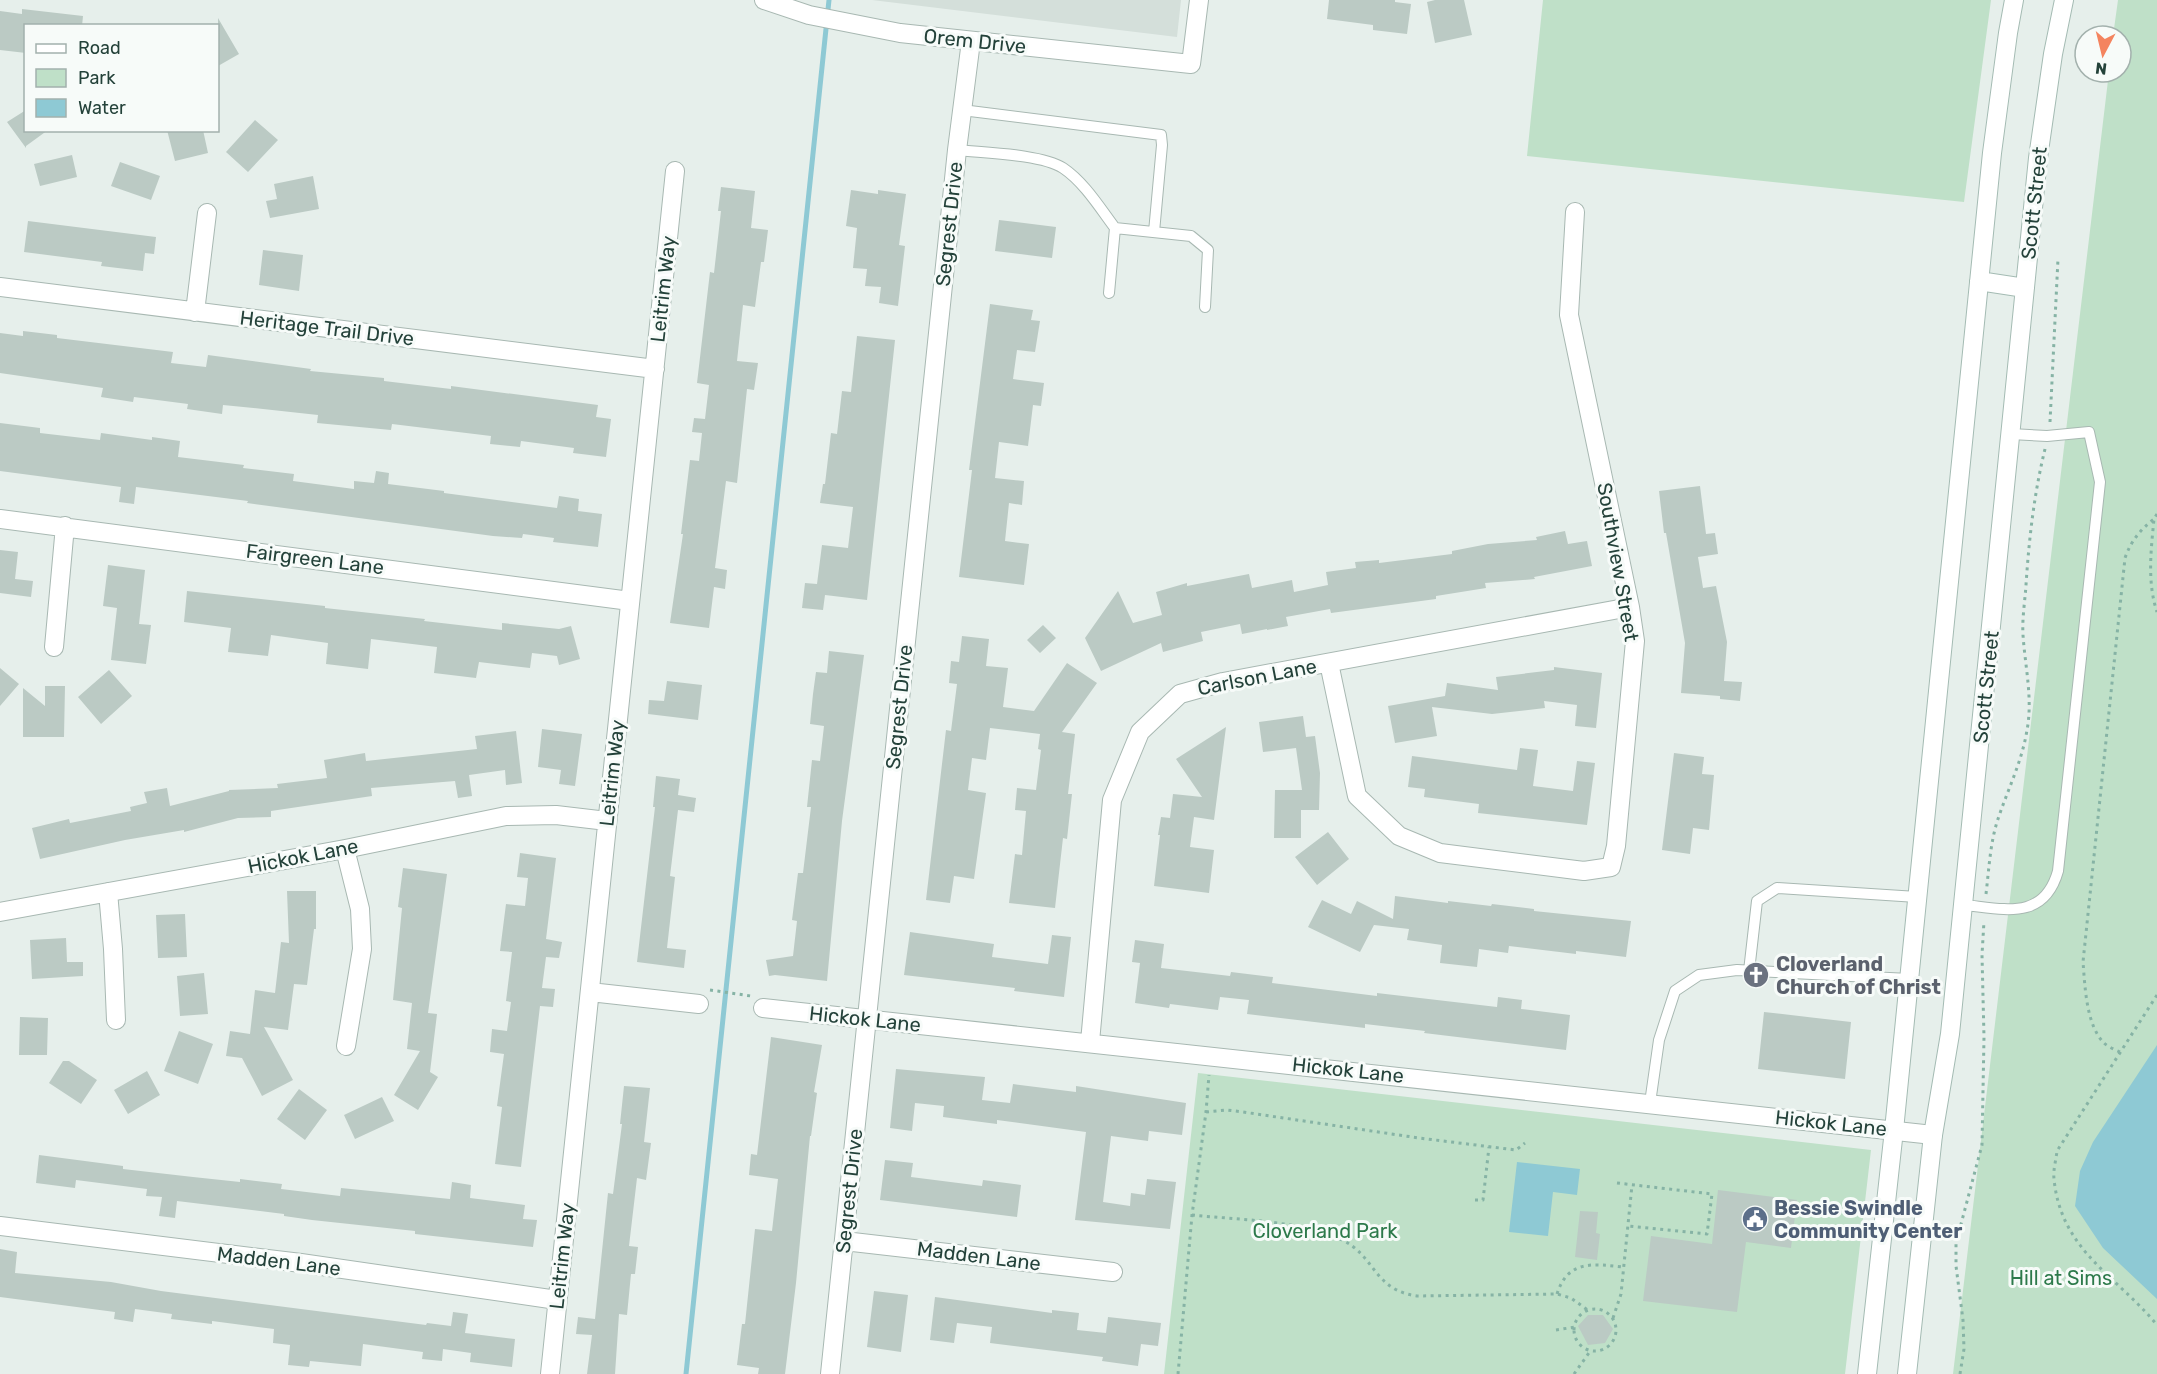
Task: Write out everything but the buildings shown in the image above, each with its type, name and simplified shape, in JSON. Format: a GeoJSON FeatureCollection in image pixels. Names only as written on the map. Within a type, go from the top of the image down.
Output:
{"type":"FeatureCollection","features":[{"type":"Feature","properties":{"kind":"street","name":"Orem Drive"},"geometry":{"type":"LineString","coordinates":[[764,0],[809,15],[900,33],[1191,64],[1199,0]]}},
{"type":"Feature","properties":{"kind":"street"},"geometry":{"type":"LineString","coordinates":[[1866,1374],[1894,1130],[1992,153],[2014,0]]}},
{"type":"Feature","properties":{"kind":"street","name":"Scott Street"},"geometry":{"type":"LineString","coordinates":[[1907,1374],[1933,1135],[1950,1034],[1964,905],[2040,147],[2053,54],[2064,0]]}},
{"type":"Feature","properties":{"kind":"street","name":"Segrest Drive"},"geometry":{"type":"LineString","coordinates":[[830,1374],[957,150],[972,41]]}},
{"type":"Feature","properties":{"kind":"street","name":"Leitrim Way"},"geometry":{"type":"LineString","coordinates":[[550,1374],[675,171]]}},
{"type":"Feature","properties":{"kind":"street","name":"Southview Street"},"geometry":{"type":"LineString","coordinates":[[1329,663],[1357,796],[1399,836],[1440,853],[1584,871],[1611,867],[1616,846],[1635,641],[1630,607],[1569,315],[1575,212]]}},
{"type":"Feature","properties":{"kind":"street"},"geometry":{"type":"LineString","coordinates":[[195,312],[207,213]]}},
{"type":"Feature","properties":{"kind":"street"},"geometry":{"type":"LineString","coordinates":[[1979,281],[2025,288]]}},
{"type":"Feature","properties":{"kind":"street","name":"Heritage Trail Drive"},"geometry":{"type":"LineString","coordinates":[[0,287],[655,369]]}},
{"type":"Feature","properties":{"kind":"street","name":"Fairgreen Lane"},"geometry":{"type":"LineString","coordinates":[[0,519],[630,600]]}},
{"type":"Feature","properties":{"kind":"street"},"geometry":{"type":"LineString","coordinates":[[54,647],[65,526]]}},
{"type":"Feature","properties":{"kind":"street","name":"Carlson Lane"},"geometry":{"type":"LineString","coordinates":[[1090,1042],[1112,800],[1140,732],[1180,694],[1223,682],[1630,607]]}},
{"type":"Feature","properties":{"kind":"street","name":"Hickok Lane"},"geometry":{"type":"LineString","coordinates":[[0,912],[345,849],[506,816],[556,814],[608,820]]}},
{"type":"Feature","properties":{"kind":"street"},"geometry":{"type":"LineString","coordinates":[[345,849],[360,909],[362,949],[346,1046]]}},
{"type":"Feature","properties":{"kind":"street"},"geometry":{"type":"LineString","coordinates":[[108,892],[116,1020]]}},
{"type":"Feature","properties":{"kind":"street"},"geometry":{"type":"LineString","coordinates":[[590,992],[699,1004]]}},
{"type":"Feature","properties":{"kind":"street","name":"Hickok Lane"},"geometry":{"type":"LineString","coordinates":[[756,1001],[867,1020],[1090,1042],[1933,1135]]}},
{"type":"Feature","properties":{"kind":"street","name":"Madden Lane"},"geometry":{"type":"LineString","coordinates":[[0,1226],[301,1263],[557,1300]]}},
{"type":"Feature","properties":{"kind":"street","name":"Madden Lane"},"geometry":{"type":"LineString","coordinates":[[844,1241],[1113,1272]]}},
{"type":"Feature","properties":{"kind":"lane"},"geometry":{"type":"LineString","coordinates":[[962,110],[1161,135],[1154,232]]}},
{"type":"Feature","properties":{"kind":"lane"},"geometry":{"type":"LineString","coordinates":[[957,150],[1048,160],[1064,168],[1087,192],[1115,228],[1109,293]]}},
{"type":"Feature","properties":{"kind":"lane"},"geometry":{"type":"LineString","coordinates":[[1115,228],[1191,236],[1208,250],[1204,307]]}},
{"type":"Feature","properties":{"kind":"lane"},"geometry":{"type":"LineString","coordinates":[[1964,905],[2016,910],[2038,902],[2054,888],[2058,871],[2100,482],[2089,432],[2047,436],[2011,434]]}},
{"type":"Feature","properties":{"kind":"lane"},"geometry":{"type":"LineString","coordinates":[[1749,971],[1757,901],[1777,888],[1917,897]]}},
{"type":"Feature","properties":{"kind":"lane"},"geometry":{"type":"LineString","coordinates":[[1650,1103],[1659,1040],[1675,991],[1699,975],[1749,971],[1909,979]]}},
{"type":"Feature","properties":{"kind":"path"},"geometry":{"type":"LineString","coordinates":[[1960,1374],[1964,1349],[1956,1243],[1982,1145],[1984,1027],[1982,956],[1985,907],[1990,857],[1997,822],[2013,780],[2027,732],[2029,716],[2023,633],[2031,521],[2051,413],[2058,260]]}},
{"type":"Feature","properties":{"kind":"path"},"geometry":{"type":"LineString","coordinates":[[2120,1052],[2104,1043],[2096,1029],[2086,1002],[2083,962],[2125,558],[2129,546],[2142,528],[2157,514]]}},
{"type":"Feature","properties":{"kind":"path"},"geometry":{"type":"LineString","coordinates":[[2154,519],[2150,567],[2157,612]]}},
{"type":"Feature","properties":{"kind":"path"},"geometry":{"type":"LineString","coordinates":[[715,991],[756,1001]]}},
{"type":"Feature","properties":{"kind":"path"},"geometry":{"type":"LineString","coordinates":[[2157,995],[2057,1151],[2054,1177],[2060,1210],[2078,1243],[2099,1269],[2157,1325]]}},
{"type":"Feature","properties":{"kind":"path"},"geometry":{"type":"LineString","coordinates":[[1178,1374],[1192,1215],[1206,1112],[1210,1055]]}},
{"type":"Feature","properties":{"kind":"path"},"geometry":{"type":"LineString","coordinates":[[1206,1112],[1227,1110],[1516,1150],[1525,1143]]}},
{"type":"Feature","properties":{"kind":"path"},"geometry":{"type":"LineString","coordinates":[[1475,1200],[1483,1200],[1489,1147]]}},
{"type":"Feature","properties":{"kind":"path"},"geometry":{"type":"LineString","coordinates":[[1617,1184],[1712,1194],[1707,1234],[1628,1226]]}},
{"type":"Feature","properties":{"kind":"path"},"geometry":{"type":"LineString","coordinates":[[1612,1318],[1602,1311],[1589,1311],[1579,1317],[1575,1327],[1577,1339],[1585,1348],[1598,1351],[1610,1345],[1616,1332],[1612,1318],[1621,1294],[1632,1185]]}},
{"type":"Feature","properties":{"kind":"path"},"geometry":{"type":"LineString","coordinates":[[1192,1215],[1270,1223],[1328,1234],[1356,1249],[1383,1282],[1405,1294],[1418,1296],[1557,1294],[1571,1298],[1589,1311]]}},
{"type":"Feature","properties":{"kind":"path"},"geometry":{"type":"LineString","coordinates":[[1557,1294],[1566,1275],[1584,1265],[1623,1267]]}},
{"type":"Feature","properties":{"kind":"path"},"geometry":{"type":"LineString","coordinates":[[1556,1330],[1575,1327]]}},
{"type":"Feature","properties":{"kind":"path"},"geometry":{"type":"LineString","coordinates":[[1574,1374],[1590,1350]]}},
{"type":"Feature","properties":{"kind":"shaded area"},"geometry":{"type":"Polygon","coordinates":[[[872,0],[1181,0],[1177,37],[872,0]]]}},
{"type":"Feature","properties":{"kind":"green space"},"geometry":{"type":"Polygon","coordinates":[[[1543,0],[1991,0],[1964,202],[1527,156],[1543,0]]]}},
{"type":"Feature","properties":{"kind":"green space","name":"Hill at Sims"},"geometry":{"type":"Polygon","coordinates":[[[2118,0],[2157,0],[2157,1374],[1953,1374],[2108,84],[2133,84],[2133,24],[2115,24],[2118,0]]]}},
{"type":"Feature","properties":{"kind":"green space","name":"Cloverland Park"},"geometry":{"type":"Polygon","coordinates":[[[1198,1073],[1871,1150],[1845,1374],[1164,1374],[1198,1073]]]}},
{"type":"Feature","properties":{"kind":"water"},"geometry":{"type":"Polygon","coordinates":[[[2157,1045],[2157,1299],[2103,1248],[2075,1206],[2080,1171],[2093,1142],[2157,1045]]]}},
{"type":"Feature","properties":{"kind":"water"},"geometry":{"type":"Polygon","coordinates":[[[1517,1162],[1580,1169],[1577,1195],[1553,1192],[1548,1236],[1509,1232],[1517,1162]]]}},
{"type":"Feature","properties":{"kind":"waterway"},"geometry":{"type":"LineString","coordinates":[[686,1374],[829,0]]}},
{"type":"Feature","properties":{"kind":"place","name":"Cloverland Church of Christ"},"geometry":{"type":"Point","coordinates":[1756,975]}},
{"type":"Feature","properties":{"kind":"place","name":"Bessie Swindle Community Center"},"geometry":{"type":"Point","coordinates":[1755,1219]}}]}
